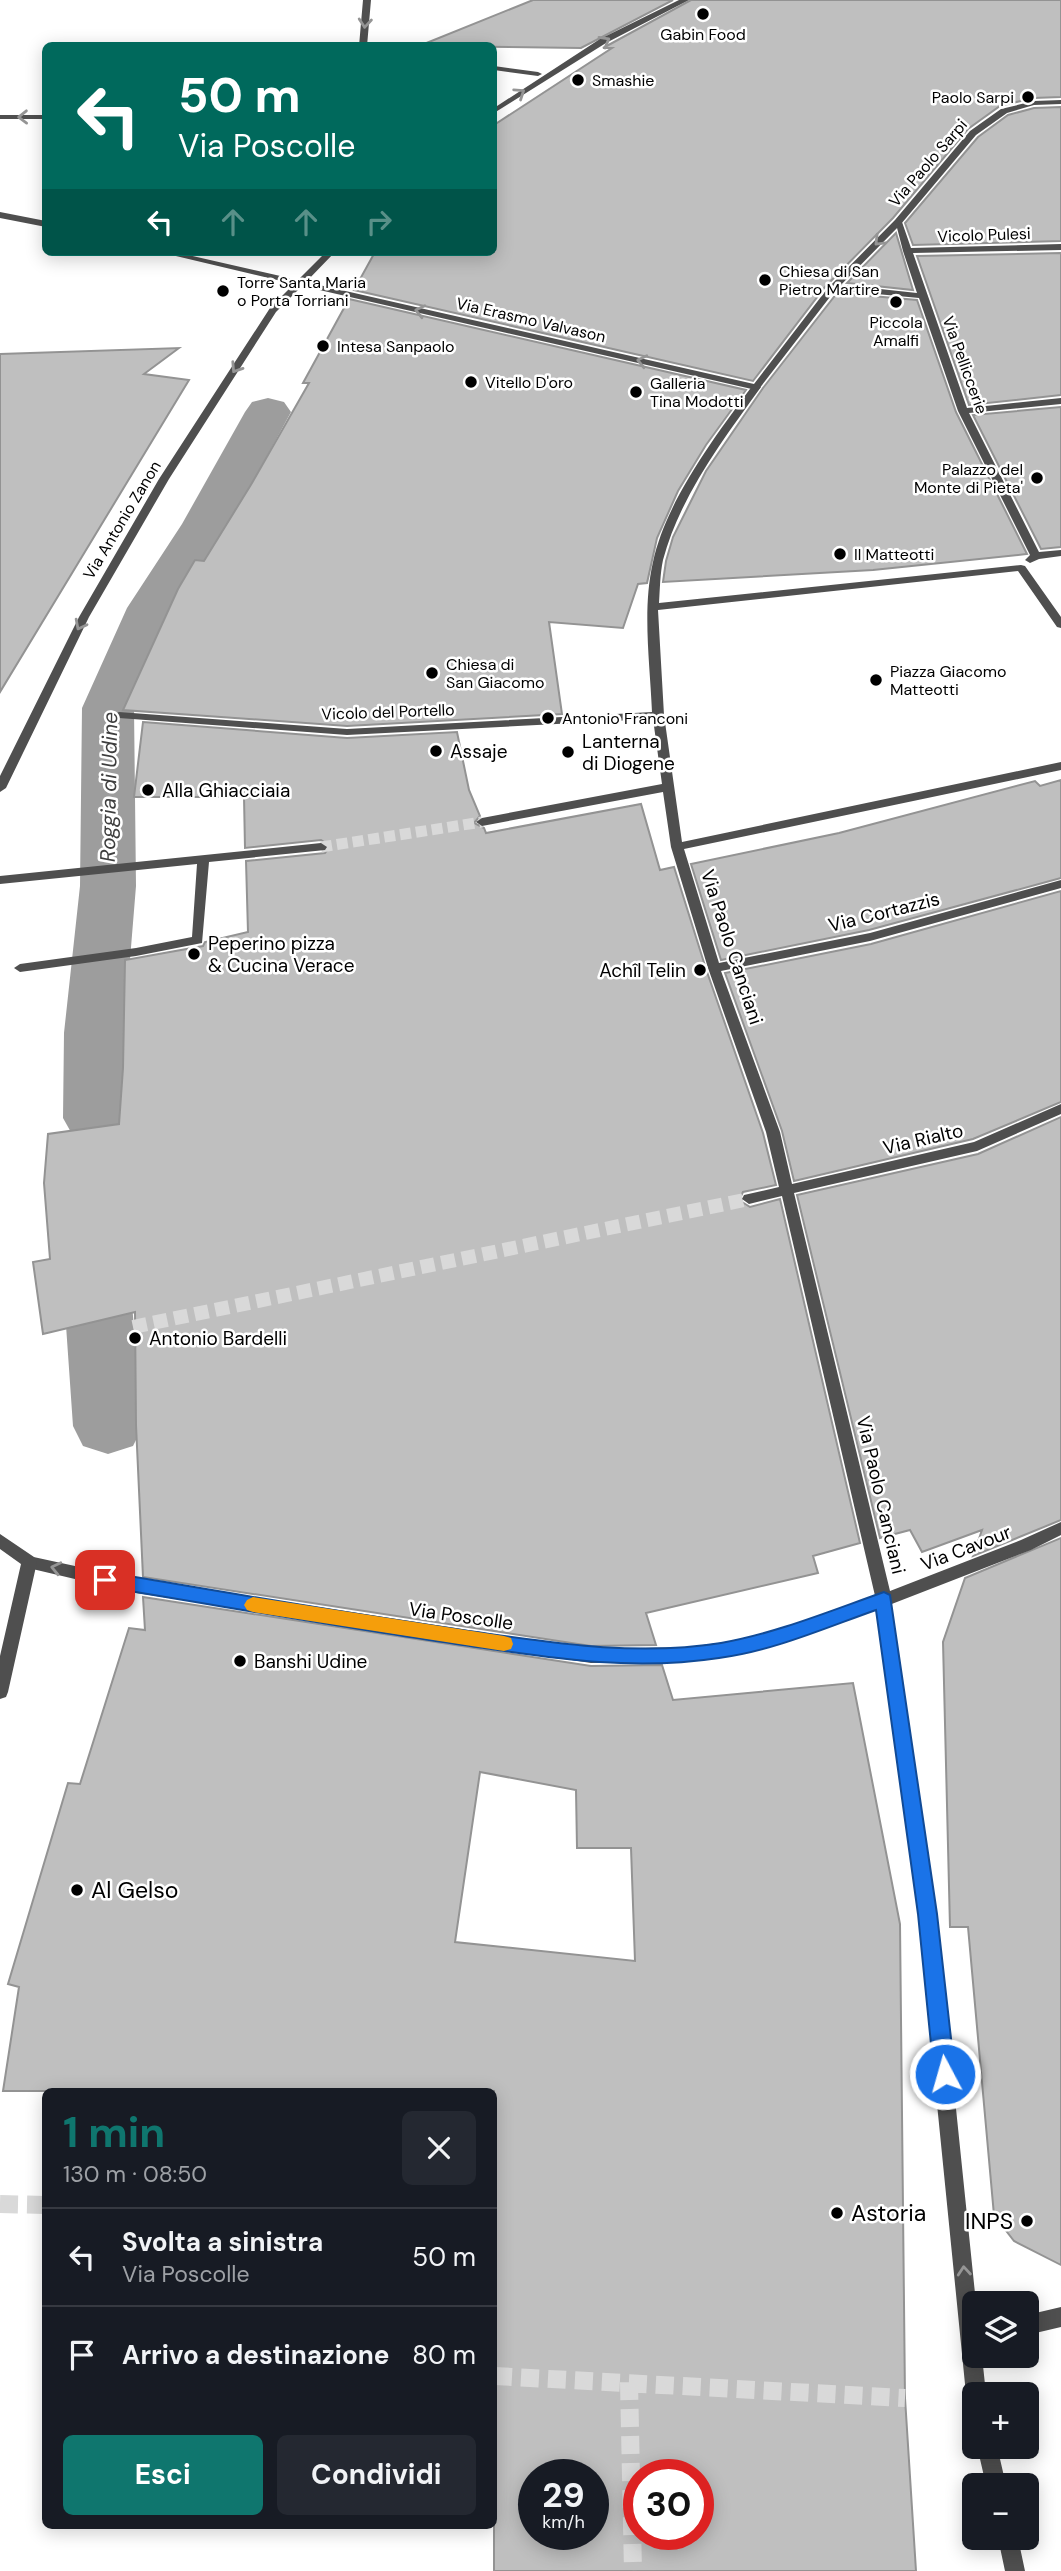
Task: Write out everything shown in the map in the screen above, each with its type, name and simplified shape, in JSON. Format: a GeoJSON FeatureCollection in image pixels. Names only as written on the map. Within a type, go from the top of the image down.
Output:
{"type":"FeatureCollection","features":[{"type":"Feature","properties":{"kind":"street"},"geometry":{"type":"LineString","coordinates":[[363,42],[367,0]]}},
{"type":"Feature","properties":{"kind":"street"},"geometry":{"type":"LineString","coordinates":[[497,109],[542,75],[685,0]]}},
{"type":"Feature","properties":{"kind":"street"},"geometry":{"type":"LineString","coordinates":[[497,70],[542,75]]}},
{"type":"Feature","properties":{"kind":"street","name":"Via Paolo Sarpi"},"geometry":{"type":"LineString","coordinates":[[653,607],[658,561],[677,509],[719,437],[834,287],[898,222],[944,165],[984,124],[1004,111],[1017,107],[1061,102]]}},
{"type":"Feature","properties":{"kind":"street"},"geometry":{"type":"LineString","coordinates":[[0,117],[42,117]]}},
{"type":"Feature","properties":{"kind":"street"},"geometry":{"type":"LineString","coordinates":[[0,215],[42,223]]}},
{"type":"Feature","properties":{"kind":"street","name":"Via Paolo Sarpi"},"geometry":{"type":"LineString","coordinates":[[898,222],[923,296]]}},
{"type":"Feature","properties":{"kind":"street","name":"Vicolo Pulesi"},"geometry":{"type":"LineString","coordinates":[[907,251],[1061,247]]}},
{"type":"Feature","properties":{"kind":"street","name":"Via Erasmo Valvason"},"geometry":{"type":"LineString","coordinates":[[180,256],[756,387]]}},
{"type":"Feature","properties":{"kind":"street","name":"Via Antonio Zanon"},"geometry":{"type":"LineString","coordinates":[[0,788],[84,617],[164,479],[273,310],[327,256]]}},
{"type":"Feature","properties":{"kind":"street"},"geometry":{"type":"LineString","coordinates":[[834,287],[923,296]]}},
{"type":"Feature","properties":{"kind":"street","name":"Via Pelliccerie"},"geometry":{"type":"LineString","coordinates":[[923,296],[963,411],[1036,556]]}},
{"type":"Feature","properties":{"kind":"street"},"geometry":{"type":"LineString","coordinates":[[963,411],[1061,401]]}},
{"type":"Feature","properties":{"kind":"street"},"geometry":{"type":"LineString","coordinates":[[1061,553],[1036,556],[1021,568],[653,607],[658,715],[677,847],[1061,766]]}},
{"type":"Feature","properties":{"kind":"street"},"geometry":{"type":"LineString","coordinates":[[1021,568],[1061,625]]}},
{"type":"Feature","properties":{"kind":"street","name":"Vicolo del Portello"},"geometry":{"type":"LineString","coordinates":[[119,715],[347,732],[658,715]]}},
{"type":"Feature","properties":{"kind":"street"},"geometry":{"type":"LineString","coordinates":[[482,822],[668,787]]}},
{"type":"Feature","properties":{"kind":"street"},"geometry":{"type":"LineString","coordinates":[[0,880],[321,847]]}},
{"type":"Feature","properties":{"kind":"street","name":"Via Paolo Canciani"},"geometry":{"type":"LineString","coordinates":[[677,847],[714,968],[773,1132],[884,1600],[927,1914],[967,2291]]}},
{"type":"Feature","properties":{"kind":"street"},"geometry":{"type":"LineString","coordinates":[[20,968],[76,962],[198,940],[203,860]]}},
{"type":"Feature","properties":{"kind":"street","name":"Via Cortazzis"},"geometry":{"type":"LineString","coordinates":[[714,968],[870,937],[1061,884]]}},
{"type":"Feature","properties":{"kind":"street","name":"Via Rialto"},"geometry":{"type":"LineString","coordinates":[[749,1199],[977,1146],[1061,1109]]}},
{"type":"Feature","properties":{"kind":"street","name":"Via Cavour"},"geometry":{"type":"LineString","coordinates":[[884,1600],[1026,1545],[1061,1528]]}},
{"type":"Feature","properties":{"kind":"street"},"geometry":{"type":"LineString","coordinates":[[0,1540],[29,1562],[0,1692]]}},
{"type":"Feature","properties":{"kind":"street","name":"Via Poscolle"},"geometry":{"type":"LineString","coordinates":[[0,1555],[130,1586],[591,1656],[653,1656],[720,1651],[771,1639],[884,1600]]}},
{"type":"Feature","properties":{"kind":"street"},"geometry":{"type":"LineString","coordinates":[[1039,2322],[1061,2316]]}},
{"type":"Feature","properties":{"kind":"street"},"geometry":{"type":"LineString","coordinates":[[1011,2550],[1015,2571]]}},
{"type":"Feature","properties":{"kind":"building"},"geometry":{"type":"Polygon","coordinates":[[[533,0],[673,0],[581,48],[497,47],[497,42],[429,42],[533,0]]]}},
{"type":"Feature","properties":{"kind":"building"},"geometry":{"type":"Polygon","coordinates":[[[691,0],[1061,0],[1061,97],[1033,98],[1000,106],[968,129],[893,218],[825,287],[753,381],[354,290],[373,256],[497,256],[497,123],[612,48],[603,48],[691,0]]]}},
{"type":"Feature","properties":{"kind":"building"},"geometry":{"type":"Polygon","coordinates":[[[1061,107],[1061,241],[913,245],[905,223],[978,137],[1008,115],[1034,108],[1061,107]]]}},
{"type":"Feature","properties":{"kind":"building"},"geometry":{"type":"Polygon","coordinates":[[[896,233],[913,290],[847,283],[896,233]]]}},
{"type":"Feature","properties":{"kind":"building"},"geometry":{"type":"Polygon","coordinates":[[[1061,253],[1061,395],[969,405],[917,256],[1061,253]]]}},
{"type":"Feature","properties":{"kind":"building"},"geometry":{"type":"Polygon","coordinates":[[[837,293],[917,300],[956,412],[1027,554],[873,570],[663,582],[673,537],[706,471],[763,388],[837,293]]]}},
{"type":"Feature","properties":{"kind":"building"},"geometry":{"type":"Polygon","coordinates":[[[349,299],[746,390],[706,445],[678,491],[657,538],[647,583],[638,584],[623,628],[549,622],[562,714],[347,726],[123,710],[178,589],[195,560],[204,561],[252,483],[309,383],[303,383],[349,299]]]}},
{"type":"Feature","properties":{"kind":"building"},"geometry":{"type":"Polygon","coordinates":[[[179,348],[144,374],[189,380],[0,692],[0,354],[179,348]]]}},
{"type":"Feature","properties":{"kind":"building","name":"Palazzo del Monte di Pieta'"},"geometry":{"type":"Polygon","coordinates":[[[1061,407],[1061,547],[1041,549],[973,415],[1061,407]]]}},
{"type":"Feature","properties":{"kind":"building"},"geometry":{"type":"Polygon","coordinates":[[[143,722],[347,738],[457,732],[469,790],[480,816],[474,823],[484,828],[486,833],[641,804],[660,870],[674,867],[763,1133],[776,1185],[743,1192],[739,1200],[750,1207],[780,1199],[860,1543],[813,1556],[818,1573],[646,1613],[656,1645],[591,1646],[143,1577],[136,1425],[135,1312],[43,1334],[33,1262],[50,1259],[44,1183],[48,1134],[119,1124],[125,960],[203,946],[205,942],[248,932],[246,861],[325,853],[330,846],[321,840],[245,848],[244,797],[134,797],[143,722]]]}},
{"type":"Feature","properties":{"kind":"building"},"geometry":{"type":"Polygon","coordinates":[[[1061,780],[1061,878],[869,930],[721,960],[691,864],[839,833],[1035,781],[1040,786],[1061,780]]]}},
{"type":"Feature","properties":{"kind":"building"},"geometry":{"type":"Polygon","coordinates":[[[1061,891],[1061,1102],[973,1139],[794,1181],[782,1131],[725,973],[871,944],[1061,891]]]}},
{"type":"Feature","properties":{"kind":"building"},"geometry":{"type":"Polygon","coordinates":[[[1061,1117],[1061,1520],[973,1556],[982,1530],[922,1552],[910,1530],[880,1538],[797,1195],[978,1154],[1061,1117]]]}},
{"type":"Feature","properties":{"kind":"building"},"geometry":{"type":"Polygon","coordinates":[[[1061,1538],[1061,2265],[1014,2241],[994,2215],[968,1927],[950,1927],[943,1642],[965,1578],[1061,1538]]]}},
{"type":"Feature","properties":{"kind":"building"},"geometry":{"type":"Polygon","coordinates":[[[143,1597],[591,1666],[662,1665],[673,1700],[853,1683],[900,1924],[905,2398],[916,2571],[494,2571],[494,2529],[497,2529],[497,2088],[42,2088],[42,2091],[3,2091],[19,1987],[8,1984],[68,1783],[80,1784],[129,1628],[145,1630],[143,1597]],[[480,1772],[455,1942],[635,1961],[631,1848],[577,1848],[576,1790],[480,1772]]]}},
{"type":"Feature","properties":{"kind":"waterway","name":"Roggia di Udine"},"geometry":{"type":"LineString","coordinates":[[94,1118],[94,1033],[108,886],[108,708],[152,608],[206,524],[268,412]]}},
{"type":"Feature","properties":{"kind":"waterway","name":"Roggia di Udine"},"geometry":{"type":"LineString","coordinates":[[93,1239],[108,1426]]}},
{"type":"Feature","properties":{"kind":"tunnel"},"geometry":{"type":"LineString","coordinates":[[321,847],[482,822]]}},
{"type":"Feature","properties":{"kind":"tunnel"},"geometry":{"type":"LineString","coordinates":[[133,1327],[749,1199]]}},
{"type":"Feature","properties":{"kind":"tunnel"},"geometry":{"type":"LineString","coordinates":[[0,2204],[42,2205]]}},
{"type":"Feature","properties":{"kind":"tunnel"},"geometry":{"type":"LineString","coordinates":[[497,2376],[629,2383]]}},
{"type":"Feature","properties":{"kind":"tunnel"},"geometry":{"type":"LineString","coordinates":[[629,2383],[905,2398]]}},
{"type":"Feature","properties":{"kind":"tunnel"},"geometry":{"type":"LineString","coordinates":[[629,2383],[633,2571]]}},
{"type":"Feature","properties":{"kind":"slow traffic"},"geometry":{"type":"LineString","coordinates":[[253,1605],[504,1644]]}},
{"type":"Feature","properties":{"kind":"place","name":"Gabin Food"},"geometry":{"type":"Point","coordinates":[703,14]}},
{"type":"Feature","properties":{"kind":"place","name":"Smashie"},"geometry":{"type":"Point","coordinates":[578,80]}},
{"type":"Feature","properties":{"kind":"place","name":"Paolo Sarpi"},"geometry":{"type":"Point","coordinates":[1028,97]}},
{"type":"Feature","properties":{"kind":"place","name":"Chiesa di San Pietro Martire"},"geometry":{"type":"Point","coordinates":[765,280]}},
{"type":"Feature","properties":{"kind":"place","name":"Torre Santa Maria o Porta Torriani"},"geometry":{"type":"Point","coordinates":[223,291]}},
{"type":"Feature","properties":{"kind":"place","name":"Piccola Amalfi"},"geometry":{"type":"Point","coordinates":[896,302]}},
{"type":"Feature","properties":{"kind":"place","name":"Intesa Sanpaolo"},"geometry":{"type":"Point","coordinates":[323,346]}},
{"type":"Feature","properties":{"kind":"place","name":"Vitello D'oro"},"geometry":{"type":"Point","coordinates":[471,382]}},
{"type":"Feature","properties":{"kind":"place","name":"Galleria Tina Modotti"},"geometry":{"type":"Point","coordinates":[636,392]}},
{"type":"Feature","properties":{"kind":"place","name":"Palazzo del Monte di Pieta'"},"geometry":{"type":"Point","coordinates":[1037,478]}},
{"type":"Feature","properties":{"kind":"place","name":"Il Matteotti"},"geometry":{"type":"Point","coordinates":[840,554]}},
{"type":"Feature","properties":{"kind":"place","name":"Chiesa di San Giacomo"},"geometry":{"type":"Point","coordinates":[432,673]}},
{"type":"Feature","properties":{"kind":"place","name":"Piazza Giacomo Matteotti"},"geometry":{"type":"Point","coordinates":[876,680]}},
{"type":"Feature","properties":{"kind":"place","name":"Antonio Franconi"},"geometry":{"type":"Point","coordinates":[548,718]}},
{"type":"Feature","properties":{"kind":"place","name":"Assaje"},"geometry":{"type":"Point","coordinates":[436,751]}},
{"type":"Feature","properties":{"kind":"place","name":"Lanterna di Diogene"},"geometry":{"type":"Point","coordinates":[568,752]}},
{"type":"Feature","properties":{"kind":"place","name":"Alla Ghiacciaia"},"geometry":{"type":"Point","coordinates":[148,790]}},
{"type":"Feature","properties":{"kind":"place","name":"Peperino pizza & Cucina Verace"},"geometry":{"type":"Point","coordinates":[194,954]}},
{"type":"Feature","properties":{"kind":"place","name":"Achîl Telin"},"geometry":{"type":"Point","coordinates":[700,970]}},
{"type":"Feature","properties":{"kind":"place","name":"Antonio Bardelli"},"geometry":{"type":"Point","coordinates":[135,1338]}},
{"type":"Feature","properties":{"kind":"place","name":"Banshi Udine"},"geometry":{"type":"Point","coordinates":[240,1661]}},
{"type":"Feature","properties":{"kind":"place","name":"Al Gelso"},"geometry":{"type":"Point","coordinates":[77,1890]}},
{"type":"Feature","properties":{"kind":"place","name":"Astoria"},"geometry":{"type":"Point","coordinates":[837,2213]}},
{"type":"Feature","properties":{"kind":"place","name":"INPS"},"geometry":{"type":"Point","coordinates":[1027,2221]}},
{"type":"Feature","properties":{"kind":"route"},"geometry":{"type":"LineString","coordinates":[[105,1580],[591,1656],[653,1656],[720,1651],[771,1639],[884,1600],[927,1914],[945,2074]]}}]}
